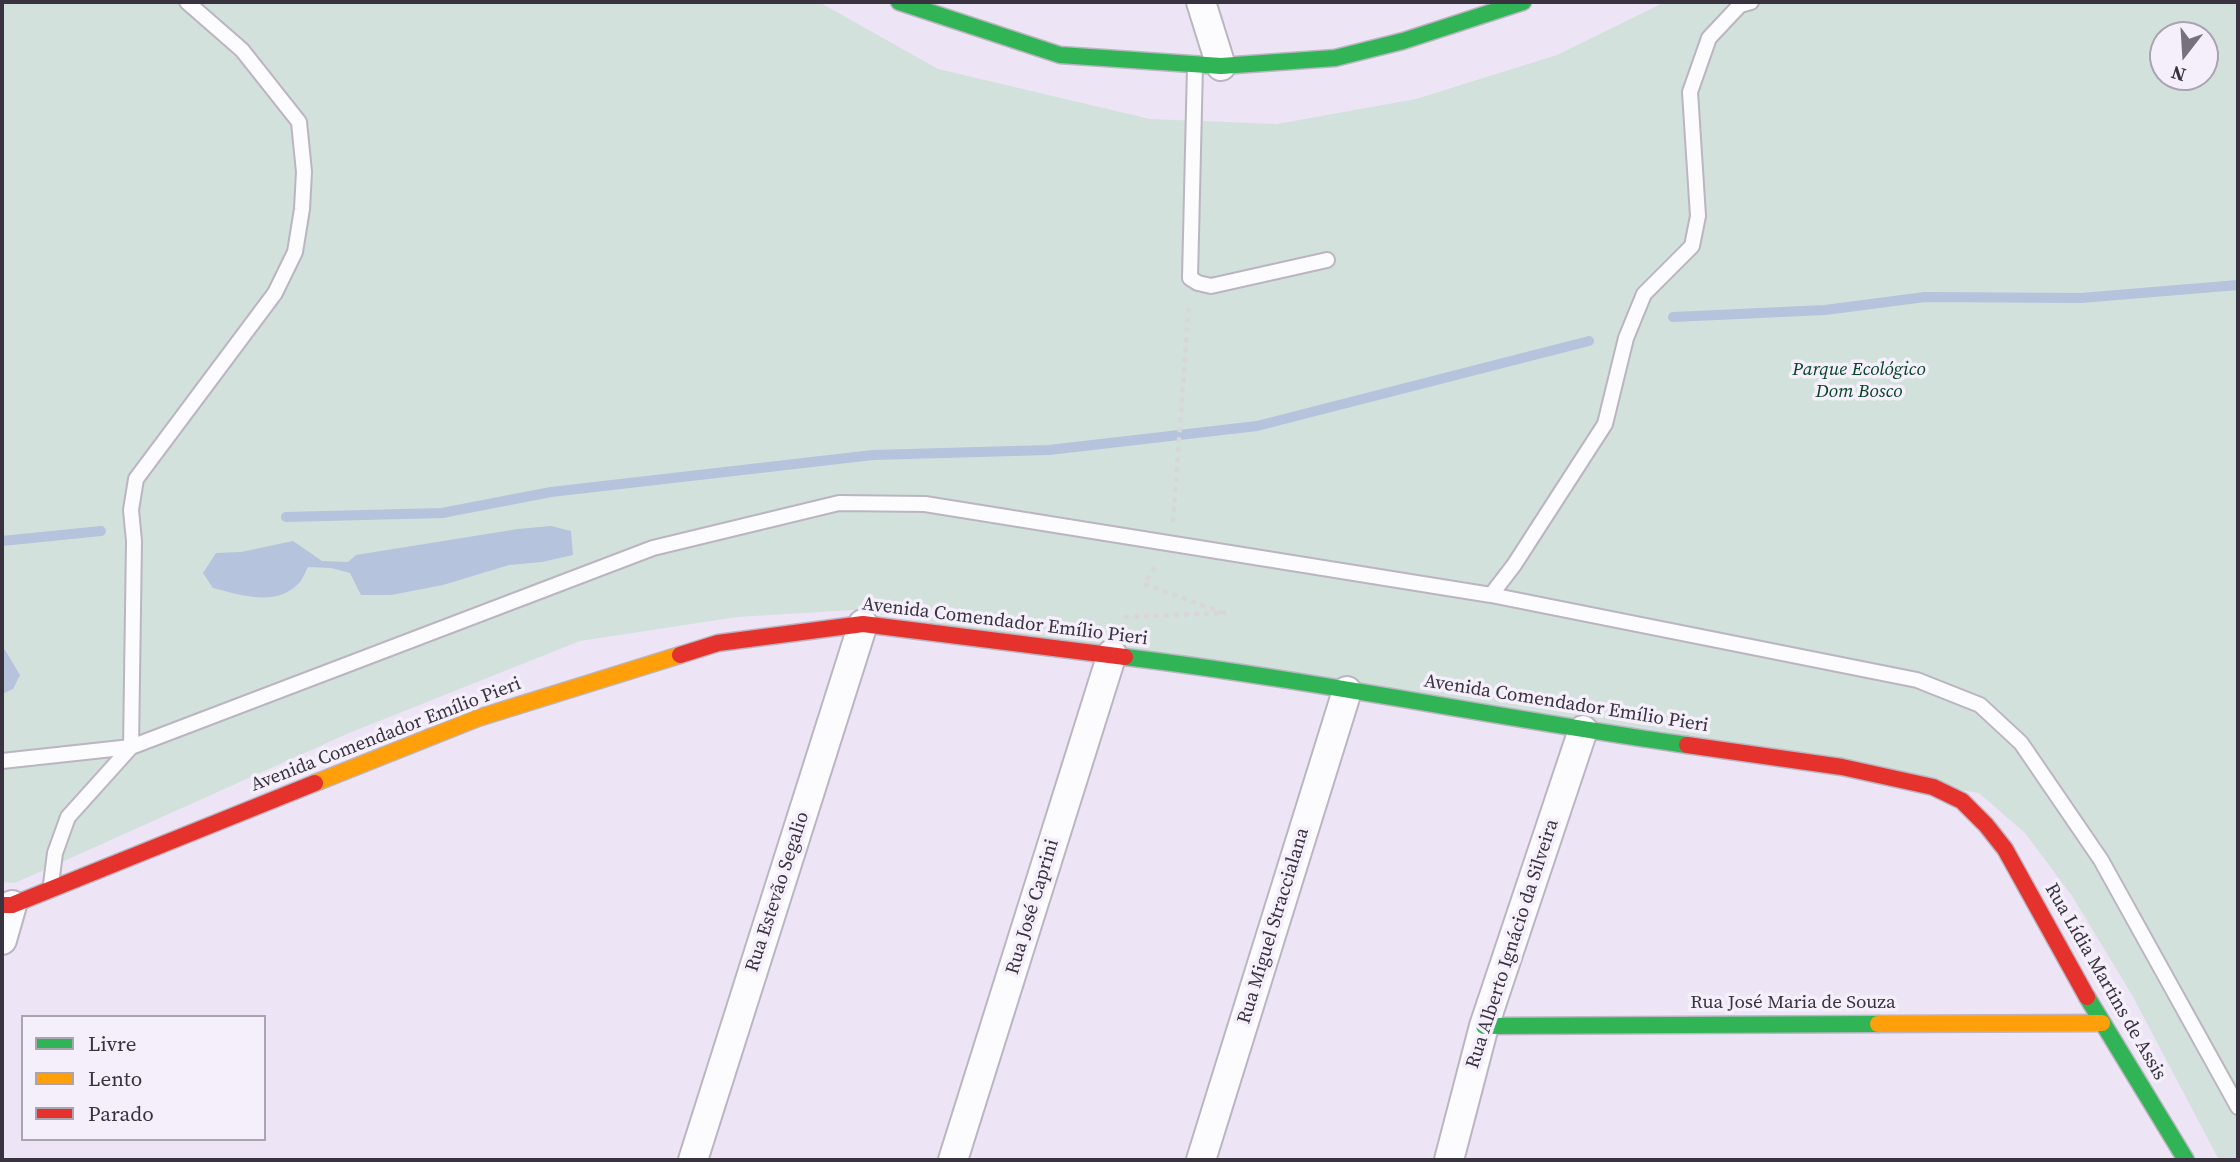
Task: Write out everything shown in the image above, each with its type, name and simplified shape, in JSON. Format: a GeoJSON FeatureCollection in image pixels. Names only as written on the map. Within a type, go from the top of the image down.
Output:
{"type":"FeatureCollection","features":[{"type":"Feature","properties":{"kind":"street"},"geometry":{"type":"LineString","coordinates":[[899,2],[944,10],[1060,55],[1208,65],[1335,58],[1403,41],[1458,11],[1523,2]]}},
{"type":"Feature","properties":{"kind":"street"},"geometry":{"type":"LineString","coordinates":[[1201,2],[1208,65]]}},
{"type":"Feature","properties":{"kind":"street","name":"Avenida Comendador Emílio Pieri"},"geometry":{"type":"LineString","coordinates":[[7,905],[478,718],[718,643],[863,624],[1112,654],[1583,730],[1842,766],[1933,787],[1962,802],[1986,825]]}},
{"type":"Feature","properties":{"kind":"street","name":"Rua Estevão Segalio"},"geometry":{"type":"LineString","coordinates":[[693,1160],[863,624]]}},
{"type":"Feature","properties":{"kind":"street","name":"Rua José Caprini"},"geometry":{"type":"LineString","coordinates":[[953,1160],[1112,654]]}},
{"type":"Feature","properties":{"kind":"street","name":"Rua Miguel Straccialana"},"geometry":{"type":"LineString","coordinates":[[1201,1160],[1347,691]]}},
{"type":"Feature","properties":{"kind":"street","name":"Rua Alberto Ignácio da Silveira"},"geometry":{"type":"LineString","coordinates":[[1448,1160],[1484,1026],[1583,730]]}},
{"type":"Feature","properties":{"kind":"street","name":"Rua Lídia Martins de Assis"},"geometry":{"type":"LineString","coordinates":[[1986,825],[2005,849],[2102,1023],[2186,1160]]}},
{"type":"Feature","properties":{"kind":"street"},"geometry":{"type":"LineString","coordinates":[[2,940],[7,905]]}},
{"type":"Feature","properties":{"kind":"street","name":"Rua José Maria de Souza"},"geometry":{"type":"LineString","coordinates":[[1484,1026],[2102,1023]]}},
{"type":"Feature","properties":{"kind":"lane"},"geometry":{"type":"LineString","coordinates":[[51,889],[55,853],[68,817],[131,747],[134,541],[131,510],[136,479],[275,293],[295,252],[302,209],[304,172],[299,122],[242,50],[187,2]]}},
{"type":"Feature","properties":{"kind":"lane"},"geometry":{"type":"LineString","coordinates":[[1491,595],[1514,565],[1605,424],[1626,338],[1644,294],[1692,246],[1698,216],[1690,92],[1709,38],[1740,5],[1751,2]]}},
{"type":"Feature","properties":{"kind":"lane"},"geometry":{"type":"LineString","coordinates":[[1208,65],[1190,278],[1198,284],[1210,286],[1327,260]]}},
{"type":"Feature","properties":{"kind":"lane"},"geometry":{"type":"LineString","coordinates":[[2,761],[131,747],[653,548],[839,503],[925,504],[1491,595],[1917,680],[1980,705],[2021,743],[2101,860],[2238,1107]]}},
{"type":"Feature","properties":{"kind":"path"},"geometry":{"type":"LineString","coordinates":[[1112,654],[1126,617],[1224,613],[1144,584],[1172,544],[1190,278]]}},
{"type":"Feature","properties":{"kind":"green space","name":"Parque Ecológico Dom Bosco"},"geometry":{"type":"Polygon","coordinates":[[[2,2],[819,2],[938,69],[1150,119],[1277,124],[1416,99],[1557,55],[1665,2],[2238,2],[2238,1160],[2219,1160],[2132,995],[2072,896],[2025,833],[1979,793],[853,610],[737,617],[580,641],[349,733],[15,883],[2,882],[2,2]]]}},
{"type":"Feature","properties":{"kind":"water"},"geometry":{"type":"Polygon","coordinates":[[[551,526],[571,531],[573,555],[542,562],[509,565],[443,585],[391,595],[361,595],[350,573],[331,568],[308,567],[300,582],[291,590],[270,597],[247,596],[213,588],[203,573],[216,553],[241,552],[293,541],[322,561],[348,562],[356,555],[551,526]]]}},
{"type":"Feature","properties":{"kind":"water"},"geometry":{"type":"Polygon","coordinates":[[[2,645],[20,675],[13,689],[2,694],[2,645]]]}},
{"type":"Feature","properties":{"kind":"waterway"},"geometry":{"type":"LineString","coordinates":[[1673,317],[1825,310],[1925,297],[2081,298],[2238,285]]}},
{"type":"Feature","properties":{"kind":"waterway"},"geometry":{"type":"LineString","coordinates":[[286,517],[442,513],[551,492],[873,455],[1049,450],[1257,426],[1589,341]]}},
{"type":"Feature","properties":{"kind":"waterway"},"geometry":{"type":"LineString","coordinates":[[2,541],[101,531]]}},
{"type":"Feature","properties":{"kind":"traffic: fast"},"geometry":{"type":"LineString","coordinates":[[899,2],[1060,55],[1221,66],[1335,58],[1403,41],[1523,2]]}},
{"type":"Feature","properties":{"kind":"traffic: fast"},"geometry":{"type":"LineString","coordinates":[[1125,657],[1687,745]]}},
{"type":"Feature","properties":{"kind":"traffic: fast"},"geometry":{"type":"LineString","coordinates":[[2087,997],[2186,1160]]}},
{"type":"Feature","properties":{"kind":"traffic: fast"},"geometry":{"type":"LineString","coordinates":[[1484,1026],[1878,1024]]}},
{"type":"Feature","properties":{"kind":"traffic: slow"},"geometry":{"type":"LineString","coordinates":[[315,783],[478,718],[680,655]]}},
{"type":"Feature","properties":{"kind":"traffic: slow"},"geometry":{"type":"LineString","coordinates":[[1878,1024],[2102,1023]]}},
{"type":"Feature","properties":{"kind":"traffic: jam"},"geometry":{"type":"LineString","coordinates":[[680,655],[718,643],[863,624],[1125,657]]}},
{"type":"Feature","properties":{"kind":"traffic: jam"},"geometry":{"type":"LineString","coordinates":[[1687,745],[1842,767],[1933,787],[1962,801],[2005,849],[2087,997]]}},
{"type":"Feature","properties":{"kind":"traffic: jam"},"geometry":{"type":"LineString","coordinates":[[2,905],[12,905],[315,783]]}}]}
